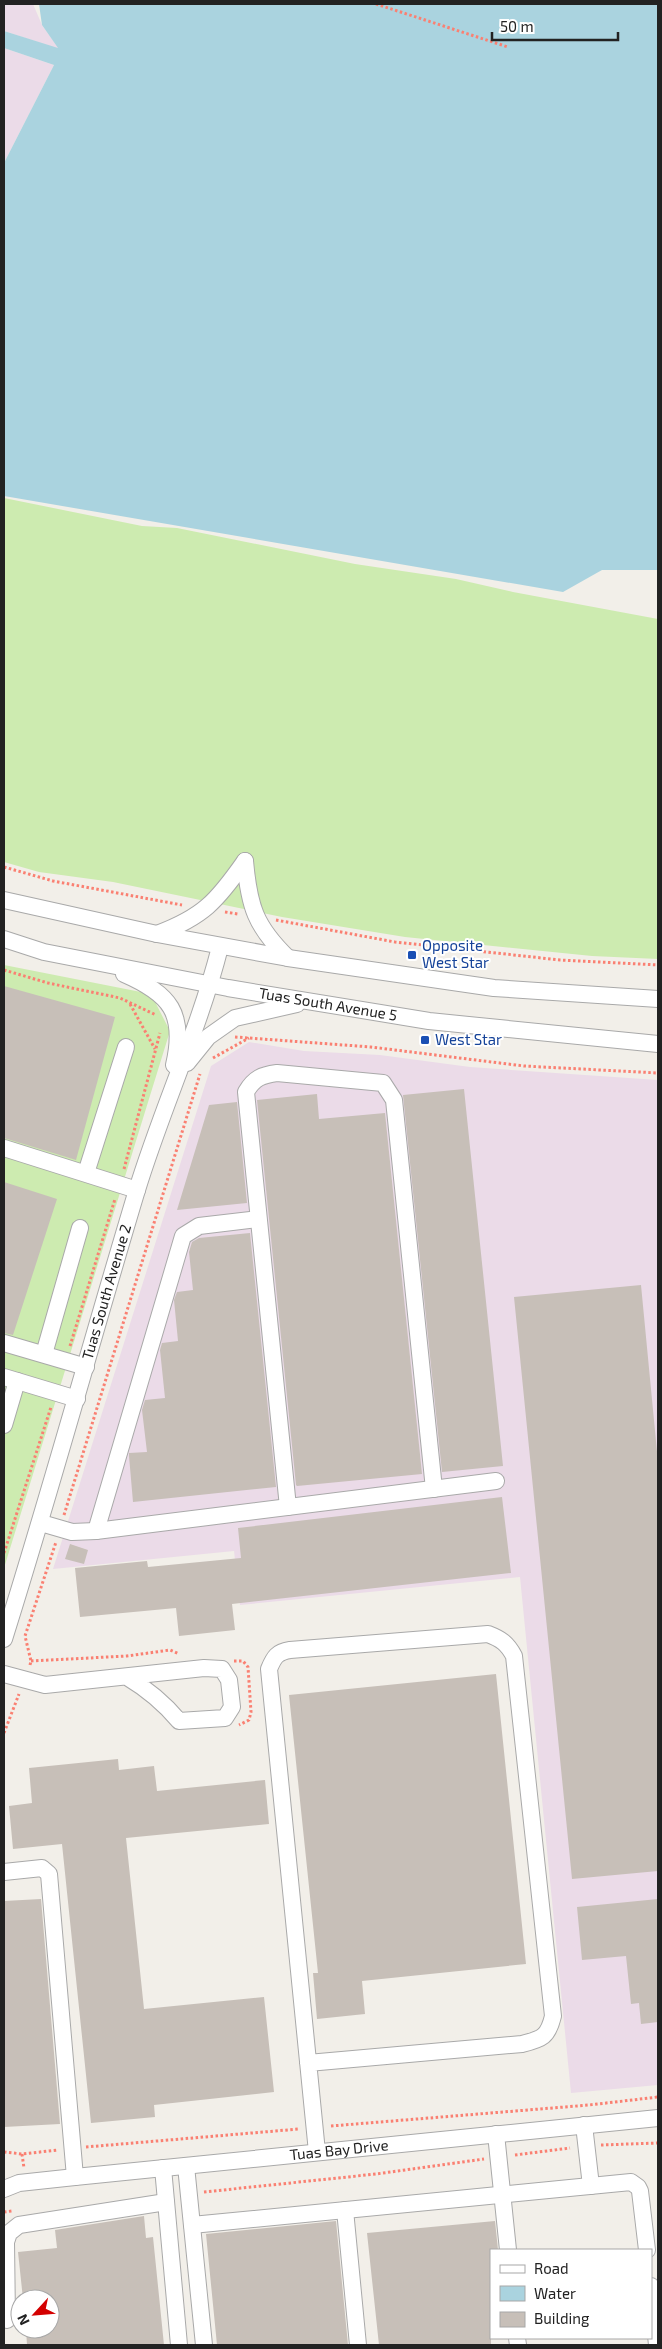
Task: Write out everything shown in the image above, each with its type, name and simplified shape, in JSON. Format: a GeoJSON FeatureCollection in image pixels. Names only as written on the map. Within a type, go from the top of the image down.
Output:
{"type":"FeatureCollection","features":[{"type":"Feature","properties":{"kind":"street"},"geometry":{"type":"LineString","coordinates":[[156,934],[185,924],[205,909],[225,889],[245,861],[249,898],[256,916],[270,941],[288,958]]}},
{"type":"Feature","properties":{"kind":"street"},"geometry":{"type":"LineString","coordinates":[[4,900],[156,934],[288,958],[494,988],[658,999]]}},
{"type":"Feature","properties":{"kind":"street","name":"Tuas South Avenue 5"},"geometry":{"type":"LineString","coordinates":[[4,939],[44,952],[310,1002],[429,1021],[658,1044]]}},
{"type":"Feature","properties":{"kind":"street","name":"Tuas South Avenue 2"},"geometry":{"type":"LineString","coordinates":[[4,1639],[41,1523],[137,1190],[211,984],[220,947]]}},
{"type":"Feature","properties":{"kind":"street"},"geometry":{"type":"LineString","coordinates":[[109,965],[157,991],[167,999],[173,1012],[178,1033],[177,1053],[169,1098]]}},
{"type":"Feature","properties":{"kind":"street"},"geometry":{"type":"LineString","coordinates":[[178,1073],[208,1037],[236,1018],[259,1011],[310,1002]]}},
{"type":"Feature","properties":{"kind":"street"},"geometry":{"type":"LineString","coordinates":[[86,1173],[126,1047]]}},
{"type":"Feature","properties":{"kind":"street"},"geometry":{"type":"LineString","coordinates":[[288,1507],[246,1092],[252,1081],[264,1075],[277,1073],[384,1083],[394,1100],[434,1489]]}},
{"type":"Feature","properties":{"kind":"street"},"geometry":{"type":"LineString","coordinates":[[4,1148],[137,1190]]}},
{"type":"Feature","properties":{"kind":"street"},"geometry":{"type":"LineString","coordinates":[[96,1531],[183,1236],[199,1226],[258,1219]]}},
{"type":"Feature","properties":{"kind":"street"},"geometry":{"type":"LineString","coordinates":[[44,1354],[80,1228]]}},
{"type":"Feature","properties":{"kind":"street"},"geometry":{"type":"LineString","coordinates":[[4,1343],[86,1367]]}},
{"type":"Feature","properties":{"kind":"street"},"geometry":{"type":"LineString","coordinates":[[4,1425],[10,1379],[77,1399]]}},
{"type":"Feature","properties":{"kind":"street"},"geometry":{"type":"LineString","coordinates":[[41,1523],[72,1532],[96,1531],[496,1481]]}},
{"type":"Feature","properties":{"kind":"street"},"geometry":{"type":"LineString","coordinates":[[308,2063],[522,2044],[537,2040],[549,2031],[553,2016],[514,1656],[508,1644],[499,1638],[488,1634],[290,1650],[280,1652],[273,1658],[269,1669],[316,2152]]}},
{"type":"Feature","properties":{"kind":"street"},"geometry":{"type":"LineString","coordinates":[[4,1674],[45,1686],[204,1668],[222,1669],[229,1680],[232,1707],[225,1718],[179,1721],[165,1705],[141,1685],[127,1677]]}},
{"type":"Feature","properties":{"kind":"street"},"geometry":{"type":"LineString","coordinates":[[4,1872],[42,1868],[49,1874],[75,2177]]}},
{"type":"Feature","properties":{"kind":"street","name":"Tuas Bay Drive"},"geometry":{"type":"LineString","coordinates":[[9,2184],[658,2118]]}},
{"type":"Feature","properties":{"kind":"street"},"geometry":{"type":"LineString","coordinates":[[584,2125],[591,2186]]}},
{"type":"Feature","properties":{"kind":"street"},"geometry":{"type":"LineString","coordinates":[[496,2134],[508,2249]]}},
{"type":"Feature","properties":{"kind":"street"},"geometry":{"type":"LineString","coordinates":[[186,2166],[204,2345]]}},
{"type":"Feature","properties":{"kind":"street"},"geometry":{"type":"LineString","coordinates":[[163,2168],[179,2345]]}},
{"type":"Feature","properties":{"kind":"street"},"geometry":{"type":"LineString","coordinates":[[192,2225],[631,2182],[638,2186],[647,2249]]}},
{"type":"Feature","properties":{"kind":"street"},"geometry":{"type":"LineString","coordinates":[[7,2320],[6,2242],[9,2234],[19,2225],[166,2202]]}},
{"type":"Feature","properties":{"kind":"street"},"geometry":{"type":"LineString","coordinates":[[344,2210],[358,2345]]}},
{"type":"Feature","properties":{"kind":"street"},"geometry":{"type":"LineString","coordinates":[[652,2296],[657,2345]]}},
{"type":"Feature","properties":{"kind":"path"},"geometry":{"type":"LineString","coordinates":[[376,4],[508,47]]}},
{"type":"Feature","properties":{"kind":"path"},"geometry":{"type":"LineString","coordinates":[[4,867],[53,881],[396,942],[560,960],[658,965]]}},
{"type":"Feature","properties":{"kind":"path"},"geometry":{"type":"LineString","coordinates":[[4,970],[48,983],[120,998],[164,1019]]}},
{"type":"Feature","properties":{"kind":"path"},"geometry":{"type":"LineString","coordinates":[[130,1004],[155,1050]]}},
{"type":"Feature","properties":{"kind":"path"},"geometry":{"type":"LineString","coordinates":[[65,1361],[120,1184],[162,1026]]}},
{"type":"Feature","properties":{"kind":"path"},"geometry":{"type":"LineString","coordinates":[[228,1038],[250,1037],[302,1043],[372,1047],[524,1066],[658,1073]]}},
{"type":"Feature","properties":{"kind":"path"},"geometry":{"type":"LineString","coordinates":[[216,1051],[210,1059],[250,1037]]}},
{"type":"Feature","properties":{"kind":"path"},"geometry":{"type":"LineString","coordinates":[[4,1733],[31,1661],[25,1636],[203,1064]]}},
{"type":"Feature","properties":{"kind":"path"},"geometry":{"type":"LineString","coordinates":[[4,1554],[55,1393]]}},
{"type":"Feature","properties":{"kind":"path"},"geometry":{"type":"LineString","coordinates":[[4,2152],[22,2154],[72,2148],[589,2105],[658,2097]]}},
{"type":"Feature","properties":{"kind":"path"},"geometry":{"type":"LineString","coordinates":[[189,2194],[376,2174],[587,2145],[658,2143]]}},
{"type":"Feature","properties":{"kind":"path"},"geometry":{"type":"LineString","coordinates":[[4,2212],[21,2210]]}},
{"type":"Feature","properties":{"kind":"shaded area"},"geometry":{"type":"Polygon","coordinates":[[[4,4],[33,4],[42,25],[59,49],[4,31],[4,4]]]}},
{"type":"Feature","properties":{"kind":"shaded area"},"geometry":{"type":"Polygon","coordinates":[[[4,48],[54,65],[4,163],[4,48]]]}},
{"type":"Feature","properties":{"kind":"shaded area"},"geometry":{"type":"Polygon","coordinates":[[[249,1042],[304,1051],[380,1055],[470,1067],[658,1080],[658,2085],[571,2093],[520,1577],[240,1605],[234,1551],[53,1569],[211,1066],[249,1042]]]}},
{"type":"Feature","properties":{"kind":"green space"},"geometry":{"type":"Polygon","coordinates":[[[4,498],[142,526],[177,528],[355,564],[456,579],[513,592],[658,619],[658,959],[592,956],[405,937],[282,917],[113,882],[39,872],[4,862],[4,498]]]}},
{"type":"Feature","properties":{"kind":"green space"},"geometry":{"type":"Polygon","coordinates":[[[4,965],[151,994],[170,1031],[4,1568],[4,965]]]}},
{"type":"Feature","properties":{"kind":"water"},"geometry":{"type":"Polygon","coordinates":[[[39,4],[658,4],[658,570],[602,570],[563,592],[4,496],[4,163],[54,65],[4,48],[4,31],[58,48],[42,25],[39,4]]]}},
{"type":"Feature","properties":{"kind":"building"},"geometry":{"type":"Polygon","coordinates":[[[4,986],[115,1017],[76,1160],[4,1138],[4,986]]]}},
{"type":"Feature","properties":{"kind":"building"},"geometry":{"type":"Polygon","coordinates":[[[464,1089],[503,1466],[442,1472],[403,1095],[464,1089]]]}},
{"type":"Feature","properties":{"kind":"building"},"geometry":{"type":"Polygon","coordinates":[[[317,1094],[319,1119],[385,1113],[422,1474],[296,1485],[257,1100],[317,1094]]]}},
{"type":"Feature","properties":{"kind":"building"},"geometry":{"type":"Polygon","coordinates":[[[237,1102],[247,1203],[177,1210],[209,1105],[237,1102]]]}},
{"type":"Feature","properties":{"kind":"building"},"geometry":{"type":"Polygon","coordinates":[[[4,1182],[57,1199],[13,1335],[4,1333],[4,1182]]]}},
{"type":"Feature","properties":{"kind":"building"},"geometry":{"type":"Polygon","coordinates":[[[250,1233],[276,1487],[133,1502],[129,1453],[147,1452],[142,1410],[145,1400],[165,1398],[160,1350],[162,1343],[178,1341],[174,1300],[177,1292],[193,1290],[189,1252],[192,1242],[199,1238],[250,1233]]]}},
{"type":"Feature","properties":{"kind":"building"},"geometry":{"type":"Polygon","coordinates":[[[641,1285],[658,1462],[658,1871],[572,1879],[514,1297],[641,1285]]]}},
{"type":"Feature","properties":{"kind":"building"},"geometry":{"type":"Polygon","coordinates":[[[502,1497],[511,1573],[232,1604],[235,1630],[179,1636],[176,1608],[80,1617],[75,1568],[147,1561],[148,1567],[241,1558],[238,1528],[502,1497]]]}},
{"type":"Feature","properties":{"kind":"building"},"geometry":{"type":"Polygon","coordinates":[[[70,1544],[88,1550],[84,1564],[65,1559],[70,1544]]]}},
{"type":"Feature","properties":{"kind":"building"},"geometry":{"type":"Polygon","coordinates":[[[496,1674],[526,1964],[362,1981],[365,2014],[317,2019],[313,1973],[318,1973],[289,1695],[496,1674]]]}},
{"type":"Feature","properties":{"kind":"building"},"geometry":{"type":"Polygon","coordinates":[[[118,1759],[119,1770],[154,1766],[157,1791],[265,1780],[269,1824],[126,1838],[144,2009],[264,1997],[274,2092],[154,2105],[155,2117],[91,2123],[62,1844],[13,1849],[9,1806],[32,1803],[29,1768],[118,1759]]]}},
{"type":"Feature","properties":{"kind":"building"},"geometry":{"type":"Polygon","coordinates":[[[41,1899],[60,2124],[4,2127],[4,1901],[41,1899]]]}},
{"type":"Feature","properties":{"kind":"building"},"geometry":{"type":"Polygon","coordinates":[[[658,1899],[658,2022],[641,2024],[639,2003],[631,2004],[626,1956],[582,1960],[577,1907],[658,1899]]]}},
{"type":"Feature","properties":{"kind":"building"},"geometry":{"type":"Polygon","coordinates":[[[144,2216],[146,2238],[153,2237],[164,2345],[27,2345],[27,2339],[60,2339],[60,2289],[22,2289],[18,2252],[57,2248],[55,2230],[144,2216]]]}},
{"type":"Feature","properties":{"kind":"building"},"geometry":{"type":"Polygon","coordinates":[[[336,2221],[348,2345],[217,2345],[206,2234],[336,2221]]]}},
{"type":"Feature","properties":{"kind":"building"},"geometry":{"type":"Polygon","coordinates":[[[495,2221],[498,2249],[490,2249],[491,2345],[379,2345],[367,2233],[495,2221]]]}},
{"type":"Feature","properties":{"kind":"place","name":"Opposite West Star"},"geometry":{"type":"Point","coordinates":[412,955]}},
{"type":"Feature","properties":{"kind":"place","name":"West Star"},"geometry":{"type":"Point","coordinates":[425,1040]}}]}
